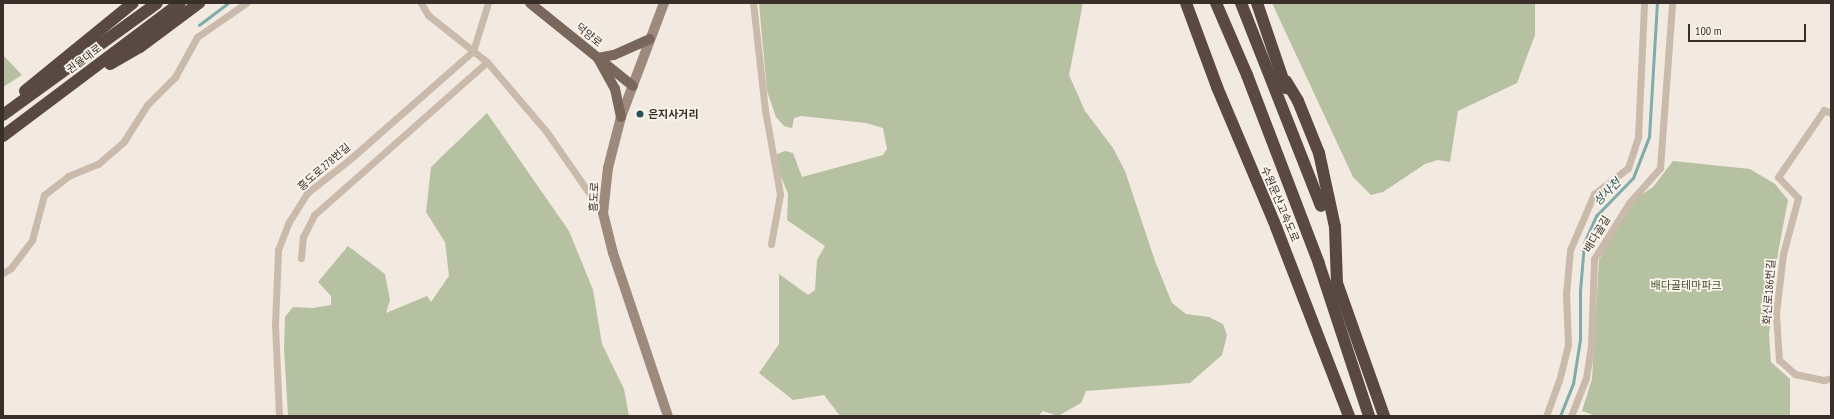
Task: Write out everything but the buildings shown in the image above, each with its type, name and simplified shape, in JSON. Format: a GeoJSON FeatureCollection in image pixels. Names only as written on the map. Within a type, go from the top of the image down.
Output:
{"type":"FeatureCollection","features":[{"type":"Feature","properties":{"kind":"highway"},"geometry":{"type":"LineString","coordinates":[[3,114],[32,84],[133,3]]}},
{"type":"Feature","properties":{"kind":"highway","name":"권율대로"},"geometry":{"type":"LineString","coordinates":[[3,114],[158,3]]}},
{"type":"Feature","properties":{"kind":"highway","name":"권율대로"},"geometry":{"type":"LineString","coordinates":[[3,136],[180,3]]}},
{"type":"Feature","properties":{"kind":"highway"},"geometry":{"type":"LineString","coordinates":[[56,97],[140,47],[199,3]]}},
{"type":"Feature","properties":{"kind":"highway","name":"수원문산고속도로"},"geometry":{"type":"LineString","coordinates":[[1186,3],[1216,87],[1276,227],[1349,416]]}},
{"type":"Feature","properties":{"kind":"highway","name":"수원문산고속도로"},"geometry":{"type":"LineString","coordinates":[[1216,3],[1247,75],[1319,264],[1370,416]]}},
{"type":"Feature","properties":{"kind":"highway"},"geometry":{"type":"LineString","coordinates":[[1241,3],[1321,206],[1319,186],[1288,100],[1286,81]]}},
{"type":"Feature","properties":{"kind":"highway"},"geometry":{"type":"LineString","coordinates":[[1257,3],[1286,81],[1298,101],[1319,154],[1335,227],[1335,252],[1338,283],[1342,299],[1384,416]]}},
{"type":"Feature","properties":{"kind":"main road","name":"덕양로"},"geometry":{"type":"LineString","coordinates":[[530,3],[632,86]]}},
{"type":"Feature","properties":{"kind":"main road"},"geometry":{"type":"LineString","coordinates":[[621,117],[615,89],[598,58],[614,55],[650,39]]}},
{"type":"Feature","properties":{"kind":"street"},"geometry":{"type":"LineString","coordinates":[[3,273],[11,268],[32,240],[44,195],[68,176],[98,164],[124,141],[147,105],[175,78],[197,37],[246,3]]}},
{"type":"Feature","properties":{"kind":"street"},"geometry":{"type":"LineString","coordinates":[[421,3],[428,15],[487,62],[546,131],[603,213]]}},
{"type":"Feature","properties":{"kind":"street"},"geometry":{"type":"LineString","coordinates":[[473,51],[488,3]]}},
{"type":"Feature","properties":{"kind":"street","name":"흥도로"},"geometry":{"type":"LineString","coordinates":[[664,3],[621,117],[608,168],[603,213],[613,254],[668,416]]}},
{"type":"Feature","properties":{"kind":"street"},"geometry":{"type":"LineString","coordinates":[[753,3],[765,110],[780,194],[770,244]]}},
{"type":"Feature","properties":{"kind":"street"},"geometry":{"type":"LineString","coordinates":[[1546,416],[1560,381],[1568,345],[1566,294],[1570,250],[1594,194],[1628,168],[1638,137],[1644,3]]}},
{"type":"Feature","properties":{"kind":"street","name":"배다골길"},"geometry":{"type":"LineString","coordinates":[[1571,416],[1586,378],[1591,346],[1594,259],[1628,203],[1660,168],[1672,3]]}},
{"type":"Feature","properties":{"kind":"street","name":"흥도로278번길"},"geometry":{"type":"LineString","coordinates":[[279,416],[275,325],[278,250],[289,222],[307,193],[349,160],[473,51]]}},
{"type":"Feature","properties":{"kind":"street"},"geometry":{"type":"LineString","coordinates":[[301,258],[303,237],[314,215],[487,62]]}},
{"type":"Feature","properties":{"kind":"street","name":"화신로186번길"},"geometry":{"type":"LineString","coordinates":[[1831,113],[1824,110],[1778,177],[1798,198],[1783,254],[1776,314],[1779,360],[1795,374],[1824,380],[1831,378]]}},
{"type":"Feature","properties":{"kind":"green space"},"geometry":{"type":"Polygon","coordinates":[[[759,3],[1083,3],[1069,75],[1085,111],[1113,148],[1125,171],[1155,261],[1172,303],[1186,314],[1209,317],[1223,324],[1227,335],[1222,355],[1190,383],[1086,391],[1081,403],[1058,416],[1043,411],[1038,416],[840,416],[824,395],[793,400],[759,373],[779,344],[779,274],[808,295],[815,290],[817,260],[825,246],[787,220],[788,194],[775,162],[777,154],[785,151],[793,153],[802,177],[883,155],[887,149],[883,128],[866,123],[801,116],[794,118],[792,128],[784,126],[776,117],[767,91],[759,3]]]}},
{"type":"Feature","properties":{"kind":"green space"},"geometry":{"type":"Polygon","coordinates":[[[1272,3],[1535,3],[1535,35],[1517,83],[1458,111],[1450,162],[1438,160],[1425,164],[1383,192],[1371,195],[1353,177],[1272,3]]]}},
{"type":"Feature","properties":{"kind":"green space"},"geometry":{"type":"Polygon","coordinates":[[[3,55],[22,75],[3,87],[3,55]]]}},
{"type":"Feature","properties":{"kind":"green space"},"geometry":{"type":"Polygon","coordinates":[[[487,113],[569,231],[593,290],[602,344],[624,389],[629,416],[288,416],[284,349],[285,317],[293,307],[313,308],[331,305],[331,296],[318,282],[348,246],[385,274],[390,300],[386,313],[427,296],[431,302],[449,276],[445,242],[426,212],[431,167],[487,113]]]}},
{"type":"Feature","properties":{"kind":"green space","name":"배다골테마파크"},"geometry":{"type":"Polygon","coordinates":[[[1673,161],[1750,169],[1775,184],[1788,200],[1778,253],[1769,335],[1771,362],[1790,379],[1790,416],[1596,416],[1582,411],[1592,379],[1599,260],[1629,203],[1653,187],[1673,161]]]}},
{"type":"Feature","properties":{"kind":"waterway"},"geometry":{"type":"LineString","coordinates":[[199,25],[228,3]]}},
{"type":"Feature","properties":{"kind":"waterway","name":"성사천"},"geometry":{"type":"LineString","coordinates":[[1560,416],[1573,384],[1580,340],[1580,291],[1584,243],[1596,216],[1633,178],[1649,137],[1657,3]]}},
{"type":"Feature","properties":{"kind":"place","name":"은지사거리"},"geometry":{"type":"Point","coordinates":[640,114]}}]}
